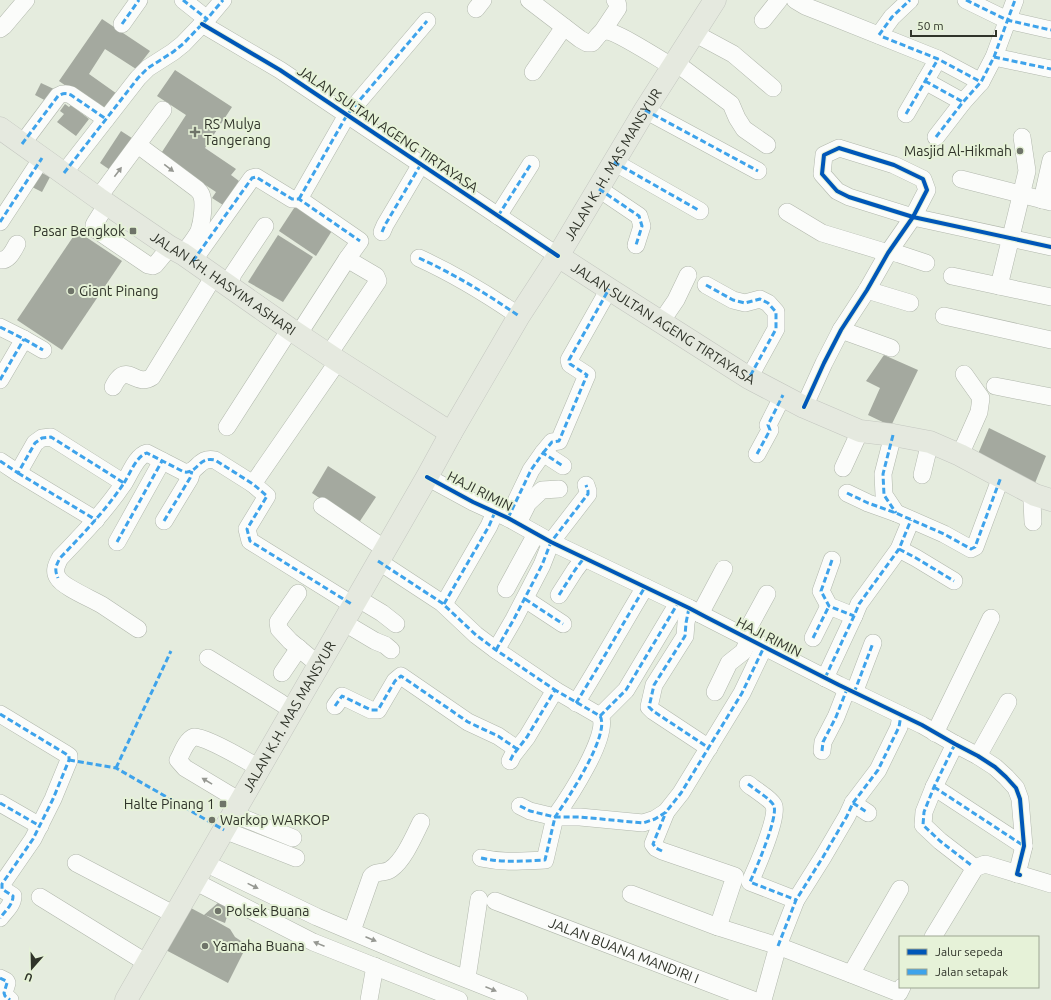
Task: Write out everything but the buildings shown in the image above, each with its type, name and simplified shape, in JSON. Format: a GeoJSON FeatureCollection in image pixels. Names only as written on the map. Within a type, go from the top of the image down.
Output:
{"type":"FeatureCollection","features":[{"type":"Feature","properties":{"kind":"main road","name":"JALAN K. H. MAS MANSYUR"},"geometry":{"type":"LineString","coordinates":[[451,433],[519,316],[558,256],[645,110],[715,0]]}},
{"type":"Feature","properties":{"kind":"main road","name":"JALAN KH. HASYIM ASHARI"},"geometry":{"type":"LineString","coordinates":[[1,131],[294,332],[451,433]]}},
{"type":"Feature","properties":{"kind":"main road","name":"JALAN SULTAN AGENG TIRTAYASA"},"geometry":{"type":"LineString","coordinates":[[558,256],[749,378],[804,407],[860,431],[930,442],[960,455],[1043,497]]}},
{"type":"Feature","properties":{"kind":"main road","name":"JALAN K.H. MAS MANSYUR"},"geometry":{"type":"LineString","coordinates":[[126,1000],[451,433]]}},
{"type":"Feature","properties":{"kind":"street"},"geometry":{"type":"LineString","coordinates":[[0,29],[26,0]]}},
{"type":"Feature","properties":{"kind":"street"},"geometry":{"type":"LineString","coordinates":[[122,24],[139,0]]}},
{"type":"Feature","properties":{"kind":"street","name":"JALAN SULTAN AGENG TIRTAYASA"},"geometry":{"type":"LineString","coordinates":[[183,0],[205,22],[248,52],[280,70],[558,256]]}},
{"type":"Feature","properties":{"kind":"street"},"geometry":{"type":"LineString","coordinates":[[64,174],[138,78],[148,68],[173,52],[205,22],[223,0]]}},
{"type":"Feature","properties":{"kind":"street"},"geometry":{"type":"LineString","coordinates":[[529,0],[587,43],[592,43],[602,32],[618,8],[617,1],[615,0]]}},
{"type":"Feature","properties":{"kind":"street"},"geometry":{"type":"LineString","coordinates":[[762,20],[779,0]]}},
{"type":"Feature","properties":{"kind":"street"},"geometry":{"type":"LineString","coordinates":[[795,0],[805,6],[938,58],[981,82]]}},
{"type":"Feature","properties":{"kind":"street"},"geometry":{"type":"LineString","coordinates":[[879,35],[892,17],[910,0]]}},
{"type":"Feature","properties":{"kind":"street"},"geometry":{"type":"LineString","coordinates":[[966,0],[1007,20],[1051,30]]}},
{"type":"Feature","properties":{"kind":"street"},"geometry":{"type":"LineString","coordinates":[[936,137],[963,102],[981,82],[994,58],[1015,0]]}},
{"type":"Feature","properties":{"kind":"street"},"geometry":{"type":"LineString","coordinates":[[299,199],[347,115],[427,21]]}},
{"type":"Feature","properties":{"kind":"street"},"geometry":{"type":"LineString","coordinates":[[533,72],[564,27]]}},
{"type":"Feature","properties":{"kind":"street"},"geometry":{"type":"LineString","coordinates":[[602,32],[606,31],[620,36],[674,65],[732,104],[737,118],[744,129],[767,145]]}},
{"type":"Feature","properties":{"kind":"street"},"geometry":{"type":"LineString","coordinates":[[694,33],[733,54],[774,88]]}},
{"type":"Feature","properties":{"kind":"street"},"geometry":{"type":"LineString","coordinates":[[906,114],[938,58]]}},
{"type":"Feature","properties":{"kind":"street"},"geometry":{"type":"LineString","coordinates":[[994,58],[1051,69]]}},
{"type":"Feature","properties":{"kind":"street"},"geometry":{"type":"LineString","coordinates":[[925,81],[963,102]]}},
{"type":"Feature","properties":{"kind":"street"},"geometry":{"type":"LineString","coordinates":[[22,144],[58,96],[62,94],[66,93],[71,95],[106,119]]}},
{"type":"Feature","properties":{"kind":"street"},"geometry":{"type":"LineString","coordinates":[[102,201],[138,145],[163,110]]}},
{"type":"Feature","properties":{"kind":"street"},"geometry":{"type":"LineString","coordinates":[[645,110],[758,172]]}},
{"type":"Feature","properties":{"kind":"street"},"geometry":{"type":"LineString","coordinates":[[999,286],[1027,171],[1022,137]]}},
{"type":"Feature","properties":{"kind":"street"},"geometry":{"type":"LineString","coordinates":[[138,145],[197,189],[200,193],[202,198],[201,222],[198,232],[182,254]]}},
{"type":"Feature","properties":{"kind":"street"},"geometry":{"type":"LineString","coordinates":[[804,407],[841,330],[867,290],[888,252],[913,217],[927,190],[923,179],[894,165],[839,148],[824,155],[822,174],[837,191],[849,197],[913,217],[1051,247]]}},
{"type":"Feature","properties":{"kind":"street"},"geometry":{"type":"LineString","coordinates":[[0,222],[42,158]]}},
{"type":"Feature","properties":{"kind":"street"},"geometry":{"type":"LineString","coordinates":[[961,179],[1046,201],[1051,160]]}},
{"type":"Feature","properties":{"kind":"street"},"geometry":{"type":"LineString","coordinates":[[614,162],[700,212]]}},
{"type":"Feature","properties":{"kind":"street"},"geometry":{"type":"LineString","coordinates":[[382,232],[421,164]]}},
{"type":"Feature","properties":{"kind":"street"},"geometry":{"type":"LineString","coordinates":[[498,216],[532,164]]}},
{"type":"Feature","properties":{"kind":"street"},"geometry":{"type":"LineString","coordinates":[[182,254],[252,178],[256,177],[292,199],[299,199],[360,240],[227,427]]}},
{"type":"Feature","properties":{"kind":"street"},"geometry":{"type":"LineString","coordinates":[[599,189],[639,216],[642,226],[636,245]]}},
{"type":"Feature","properties":{"kind":"street"},"geometry":{"type":"LineString","coordinates":[[787,212],[822,233],[926,263]]}},
{"type":"Feature","properties":{"kind":"street"},"geometry":{"type":"LineString","coordinates":[[112,387],[118,378],[124,375],[129,375],[142,381],[148,380],[152,377],[221,281],[233,274],[265,226]]}},
{"type":"Feature","properties":{"kind":"street"},"geometry":{"type":"LineString","coordinates":[[0,260],[7,259],[17,244]]}},
{"type":"Feature","properties":{"kind":"street"},"geometry":{"type":"LineString","coordinates":[[419,258],[444,269],[495,299],[519,316]]}},
{"type":"Feature","properties":{"kind":"street"},"geometry":{"type":"LineString","coordinates":[[253,484],[333,358],[378,281],[376,276],[347,259]]}},
{"type":"Feature","properties":{"kind":"street"},"geometry":{"type":"LineString","coordinates":[[661,322],[676,300],[688,275]]}},
{"type":"Feature","properties":{"kind":"street"},"geometry":{"type":"LineString","coordinates":[[952,276],[1051,297]]}},
{"type":"Feature","properties":{"kind":"street"},"geometry":{"type":"LineString","coordinates":[[706,285],[733,300],[745,303],[760,299],[768,303],[776,312],[776,329],[749,378]]}},
{"type":"Feature","properties":{"kind":"street"},"geometry":{"type":"LineString","coordinates":[[507,518],[531,470],[552,442],[558,441],[587,375],[570,364],[569,360],[608,289]]}},
{"type":"Feature","properties":{"kind":"street"},"geometry":{"type":"LineString","coordinates":[[867,290],[910,303]]}},
{"type":"Feature","properties":{"kind":"street"},"geometry":{"type":"LineString","coordinates":[[944,316],[1051,340]]}},
{"type":"Feature","properties":{"kind":"street"},"geometry":{"type":"LineString","coordinates":[[0,327],[43,350]]}},
{"type":"Feature","properties":{"kind":"street"},"geometry":{"type":"LineString","coordinates":[[841,330],[891,348]]}},
{"type":"Feature","properties":{"kind":"street"},"geometry":{"type":"LineString","coordinates":[[0,380],[24,339]]}},
{"type":"Feature","properties":{"kind":"street"},"geometry":{"type":"LineString","coordinates":[[960,455],[979,412],[981,398],[964,374]]}},
{"type":"Feature","properties":{"kind":"street"},"geometry":{"type":"LineString","coordinates":[[995,386],[1051,397]]}},
{"type":"Feature","properties":{"kind":"street"},"geometry":{"type":"LineString","coordinates":[[757,454],[770,430],[768,425],[783,395]]}},
{"type":"Feature","properties":{"kind":"street"},"geometry":{"type":"LineString","coordinates":[[843,468],[860,431]]}},
{"type":"Feature","properties":{"kind":"street"},"geometry":{"type":"LineString","coordinates":[[825,678],[859,604],[900,549],[903,516],[884,495],[883,481],[883,474],[893,435]]}},
{"type":"Feature","properties":{"kind":"street"},"geometry":{"type":"LineString","coordinates":[[18,473],[35,443],[42,438],[51,437],[124,483]]}},
{"type":"Feature","properties":{"kind":"street"},"geometry":{"type":"LineString","coordinates":[[922,475],[930,442]]}},
{"type":"Feature","properties":{"kind":"street"},"geometry":{"type":"LineString","coordinates":[[543,453],[563,466]]}},
{"type":"Feature","properties":{"kind":"street"},"geometry":{"type":"LineString","coordinates":[[138,629],[63,583],[55,572],[56,564],[113,499],[139,458],[143,455],[147,454],[184,472],[192,471],[205,460],[210,459],[215,460],[253,484],[267,496],[247,529],[250,541],[351,608],[375,641],[385,645],[391,650]]}},
{"type":"Feature","properties":{"kind":"street"},"geometry":{"type":"LineString","coordinates":[[0,461],[96,520]]}},
{"type":"Feature","properties":{"kind":"street"},"geometry":{"type":"LineString","coordinates":[[117,542],[162,461]]}},
{"type":"Feature","properties":{"kind":"street"},"geometry":{"type":"LineString","coordinates":[[164,521],[190,478],[192,471]]}},
{"type":"Feature","properties":{"kind":"street","name":"HAJI RIMIN"},"geometry":{"type":"LineString","coordinates":[[426,477],[551,542],[689,608],[850,691],[922,724],[995,767],[1016,788],[1020,799],[1024,846],[1022,875]]}},
{"type":"Feature","properties":{"kind":"street"},"geometry":{"type":"LineString","coordinates":[[847,493],[944,534],[971,549],[973,548],[1001,477]]}},
{"type":"Feature","properties":{"kind":"street"},"geometry":{"type":"LineString","coordinates":[[496,650],[525,599],[542,565],[551,542],[588,494],[586,485]]}},
{"type":"Feature","properties":{"kind":"street"},"geometry":{"type":"LineString","coordinates":[[444,604],[489,526],[507,518],[528,503],[542,490],[559,489]]}},
{"type":"Feature","properties":{"kind":"street"},"geometry":{"type":"LineString","coordinates":[[1033,522],[1032,502],[1043,497]]}},
{"type":"Feature","properties":{"kind":"street"},"geometry":{"type":"LineString","coordinates":[[322,506],[444,604],[476,635],[555,690],[600,716],[602,719],[602,725],[593,756],[555,817],[545,860],[510,862],[493,861],[481,858]]}},
{"type":"Feature","properties":{"kind":"street"},"geometry":{"type":"LineString","coordinates":[[506,589],[536,534]]}},
{"type":"Feature","properties":{"kind":"street"},"geometry":{"type":"LineString","coordinates":[[900,549],[954,581]]}},
{"type":"Feature","properties":{"kind":"street"},"geometry":{"type":"LineString","coordinates":[[559,595],[584,558]]}},
{"type":"Feature","properties":{"kind":"street"},"geometry":{"type":"LineString","coordinates":[[832,560],[821,591],[829,606],[854,616]]}},
{"type":"Feature","properties":{"kind":"street"},"geometry":{"type":"LineString","coordinates":[[600,716],[626,690],[689,608],[724,569]]}},
{"type":"Feature","properties":{"kind":"street"},"geometry":{"type":"LineString","coordinates":[[576,703],[597,670],[644,586]]}},
{"type":"Feature","properties":{"kind":"street"},"geometry":{"type":"LineString","coordinates":[[298,593],[278,622],[279,629],[290,641],[319,665]]}},
{"type":"Feature","properties":{"kind":"street"},"geometry":{"type":"LineString","coordinates":[[520,806],[530,811],[555,817],[580,817],[643,823],[655,819],[666,812],[681,793],[742,693],[752,641],[767,594]]}},
{"type":"Feature","properties":{"kind":"street"},"geometry":{"type":"LineString","coordinates":[[525,599],[563,624]]}},
{"type":"Feature","properties":{"kind":"street"},"geometry":{"type":"LineString","coordinates":[[812,638],[829,606]]}},
{"type":"Feature","properties":{"kind":"street"},"geometry":{"type":"LineString","coordinates":[[351,608],[382,613],[396,624]]}},
{"type":"Feature","properties":{"kind":"street"},"geometry":{"type":"LineString","coordinates":[[689,608],[685,636],[654,685],[649,707],[709,748]]}},
{"type":"Feature","properties":{"kind":"street"},"geometry":{"type":"LineString","coordinates":[[935,732],[991,618]]}},
{"type":"Feature","properties":{"kind":"street"},"geometry":{"type":"LineString","coordinates":[[715,692],[729,663],[743,652],[752,641]]}},
{"type":"Feature","properties":{"kind":"street"},"geometry":{"type":"LineString","coordinates":[[822,751],[823,742],[873,643]]}},
{"type":"Feature","properties":{"kind":"street"},"geometry":{"type":"LineString","coordinates":[[282,673],[299,648]]}},
{"type":"Feature","properties":{"kind":"street"},"geometry":{"type":"LineString","coordinates":[[208,658],[292,711]]}},
{"type":"Feature","properties":{"kind":"street"},"geometry":{"type":"LineString","coordinates":[[335,706],[342,696],[371,710],[378,710],[395,681],[401,676],[468,722],[498,736],[514,755],[527,737],[555,690]]}},
{"type":"Feature","properties":{"kind":"street"},"geometry":{"type":"LineString","coordinates":[[978,756],[1008,702]]}},
{"type":"Feature","properties":{"kind":"street"},"geometry":{"type":"LineString","coordinates":[[0,714],[69,756],[70,760],[33,839],[2,884],[2,889],[13,896],[13,898],[12,902],[0,918]]}},
{"type":"Feature","properties":{"kind":"street"},"geometry":{"type":"LineString","coordinates":[[763,1000],[778,946],[796,900],[823,857],[853,803],[878,770],[899,727],[901,715]]}},
{"type":"Feature","properties":{"kind":"street"},"geometry":{"type":"LineString","coordinates":[[259,768],[202,738],[194,737],[188,741],[178,760],[232,815],[296,858]]}},
{"type":"Feature","properties":{"kind":"street"},"geometry":{"type":"LineString","coordinates":[[955,744],[934,787],[924,812],[923,825],[940,841],[975,868]]}},
{"type":"Feature","properties":{"kind":"street"},"geometry":{"type":"LineString","coordinates":[[748,784],[772,802],[775,810],[769,834],[750,882],[796,900]]}},
{"type":"Feature","properties":{"kind":"street"},"geometry":{"type":"LineString","coordinates":[[934,787],[1024,846]]}},
{"type":"Feature","properties":{"kind":"street"},"geometry":{"type":"LineString","coordinates":[[0,803],[40,826]]}},
{"type":"Feature","properties":{"kind":"street"},"geometry":{"type":"LineString","coordinates":[[853,803],[868,813]]}},
{"type":"Feature","properties":{"kind":"street"},"geometry":{"type":"LineString","coordinates":[[666,812],[660,831],[654,840],[656,848],[735,876],[718,927]]}},
{"type":"Feature","properties":{"kind":"street"},"geometry":{"type":"LineString","coordinates":[[232,815],[293,838]]}},
{"type":"Feature","properties":{"kind":"street"},"geometry":{"type":"LineString","coordinates":[[352,931],[371,877],[375,873],[389,871],[396,865],[421,822]]}},
{"type":"Feature","properties":{"kind":"street"},"geometry":{"type":"LineString","coordinates":[[76,863],[175,915]]}},
{"type":"Feature","properties":{"kind":"street"},"geometry":{"type":"LineString","coordinates":[[205,863],[317,917],[519,1000]]}},
{"type":"Feature","properties":{"kind":"street"},"geometry":{"type":"LineString","coordinates":[[934,936],[975,868],[985,864],[1051,884]]}},
{"type":"Feature","properties":{"kind":"street"},"geometry":{"type":"LineString","coordinates":[[224,896],[222,890],[224,884],[227,879],[232,876]]}},
{"type":"Feature","properties":{"kind":"street"},"geometry":{"type":"LineString","coordinates":[[194,881],[313,942],[459,1000]]}},
{"type":"Feature","properties":{"kind":"street"},"geometry":{"type":"LineString","coordinates":[[851,974],[900,889]]}},
{"type":"Feature","properties":{"kind":"street"},"geometry":{"type":"LineString","coordinates":[[631,894],[718,927],[778,946],[851,974],[901,990]]}},
{"type":"Feature","properties":{"kind":"street"},"geometry":{"type":"LineString","coordinates":[[40,897],[147,963]]}},
{"type":"Feature","properties":{"kind":"street","name":"JALAN BUANA MANDIRI I"},"geometry":{"type":"LineString","coordinates":[[467,978],[471,954],[487,900],[753,1000]]}},
{"type":"Feature","properties":{"kind":"street"},"geometry":{"type":"LineString","coordinates":[[419,984],[426,963]]}},
{"type":"Feature","properties":{"kind":"street"},"geometry":{"type":"LineString","coordinates":[[369,1000],[375,966]]}},
{"type":"Feature","properties":{"kind":"street"},"geometry":{"type":"LineString","coordinates":[[0,978],[7,983],[4,993],[6,998],[10,1000]]}},
{"type":"Feature","properties":{"kind":"marked path"},"geometry":{"type":"LineString","coordinates":[[122,24],[139,0]]}},
{"type":"Feature","properties":{"kind":"marked path"},"geometry":{"type":"LineString","coordinates":[[183,0],[207,19]]}},
{"type":"Feature","properties":{"kind":"marked path"},"geometry":{"type":"LineString","coordinates":[[64,173],[138,78],[148,68],[183,44],[223,0]]}},
{"type":"Feature","properties":{"kind":"marked path"},"geometry":{"type":"LineString","coordinates":[[879,35],[892,17],[910,0]]}},
{"type":"Feature","properties":{"kind":"marked path"},"geometry":{"type":"LineString","coordinates":[[966,0],[1007,20],[1051,30]]}},
{"type":"Feature","properties":{"kind":"marked path"},"geometry":{"type":"LineString","coordinates":[[936,137],[963,102],[981,82],[994,57],[1015,0]]}},
{"type":"Feature","properties":{"kind":"marked path"},"geometry":{"type":"LineString","coordinates":[[299,199],[347,115],[427,21]]}},
{"type":"Feature","properties":{"kind":"marked path"},"geometry":{"type":"LineString","coordinates":[[883,37],[938,59],[981,82]]}},
{"type":"Feature","properties":{"kind":"marked path"},"geometry":{"type":"LineString","coordinates":[[994,57],[1051,69]]}},
{"type":"Feature","properties":{"kind":"marked path"},"geometry":{"type":"LineString","coordinates":[[906,114],[938,59]]}},
{"type":"Feature","properties":{"kind":"marked path"},"geometry":{"type":"LineString","coordinates":[[925,81],[963,102]]}},
{"type":"Feature","properties":{"kind":"marked path"},"geometry":{"type":"LineString","coordinates":[[22,144],[61,94],[71,95],[106,119]]}},
{"type":"Feature","properties":{"kind":"marked path"},"geometry":{"type":"LineString","coordinates":[[645,110],[758,171]]}},
{"type":"Feature","properties":{"kind":"marked path"},"geometry":{"type":"LineString","coordinates":[[0,222],[42,158]]}},
{"type":"Feature","properties":{"kind":"marked path"},"geometry":{"type":"LineString","coordinates":[[614,162],[700,211]]}},
{"type":"Feature","properties":{"kind":"marked path"},"geometry":{"type":"LineString","coordinates":[[382,232],[421,164]]}},
{"type":"Feature","properties":{"kind":"marked path"},"geometry":{"type":"LineString","coordinates":[[498,216],[531,164]]}},
{"type":"Feature","properties":{"kind":"marked path"},"geometry":{"type":"LineString","coordinates":[[193,261],[252,178],[256,177],[292,199],[299,199],[360,241]]}},
{"type":"Feature","properties":{"kind":"marked path"},"geometry":{"type":"LineString","coordinates":[[599,189],[639,216],[642,226],[636,245]]}},
{"type":"Feature","properties":{"kind":"marked path"},"geometry":{"type":"LineString","coordinates":[[419,258],[470,285],[519,316]]}},
{"type":"Feature","properties":{"kind":"marked path"},"geometry":{"type":"LineString","coordinates":[[706,285],[733,300],[745,303],[760,299],[768,303],[776,312],[776,329],[749,378]]}},
{"type":"Feature","properties":{"kind":"marked path"},"geometry":{"type":"LineString","coordinates":[[543,453],[552,442],[559,441],[587,375],[570,364],[569,360],[609,289]]}},
{"type":"Feature","properties":{"kind":"marked path"},"geometry":{"type":"LineString","coordinates":[[0,327],[43,350]]}},
{"type":"Feature","properties":{"kind":"marked path"},"geometry":{"type":"LineString","coordinates":[[0,380],[24,339]]}},
{"type":"Feature","properties":{"kind":"marked path"},"geometry":{"type":"LineString","coordinates":[[757,454],[770,430],[768,425],[783,395]]}},
{"type":"Feature","properties":{"kind":"marked path"},"geometry":{"type":"LineString","coordinates":[[893,435],[883,474],[884,495],[896,513]]}},
{"type":"Feature","properties":{"kind":"marked path"},"geometry":{"type":"LineString","coordinates":[[0,461],[18,473],[35,443],[42,438],[51,437],[124,483],[86,531],[60,558],[56,568],[58,578]]}},
{"type":"Feature","properties":{"kind":"marked path"},"geometry":{"type":"LineString","coordinates":[[124,483],[136,461],[147,453],[184,472],[189,472],[205,460],[215,460],[253,484],[267,496],[247,529],[250,541],[353,605]]}},
{"type":"Feature","properties":{"kind":"marked path"},"geometry":{"type":"LineString","coordinates":[[508,518],[531,470],[543,453],[563,466]]}},
{"type":"Feature","properties":{"kind":"marked path"},"geometry":{"type":"LineString","coordinates":[[117,542],[162,461]]}},
{"type":"Feature","properties":{"kind":"marked path"},"geometry":{"type":"LineString","coordinates":[[164,521],[190,478],[192,471]]}},
{"type":"Feature","properties":{"kind":"marked path"},"geometry":{"type":"LineString","coordinates":[[18,473],[96,520]]}},
{"type":"Feature","properties":{"kind":"marked path"},"geometry":{"type":"LineString","coordinates":[[847,493],[944,534],[971,549],[975,547],[1001,477]]}},
{"type":"Feature","properties":{"kind":"marked path"},"geometry":{"type":"LineString","coordinates":[[496,650],[542,565],[551,542],[588,494],[586,485]]}},
{"type":"Feature","properties":{"kind":"marked path"},"geometry":{"type":"LineString","coordinates":[[444,604],[489,526],[495,512]]}},
{"type":"Feature","properties":{"kind":"marked path"},"geometry":{"type":"LineString","coordinates":[[825,678],[859,604],[899,549],[911,520]]}},
{"type":"Feature","properties":{"kind":"marked path"},"geometry":{"type":"LineString","coordinates":[[899,549],[954,581]]}},
{"type":"Feature","properties":{"kind":"marked path"},"geometry":{"type":"LineString","coordinates":[[559,595],[584,558]]}},
{"type":"Feature","properties":{"kind":"marked path"},"geometry":{"type":"LineString","coordinates":[[832,560],[821,591],[829,606],[854,616]]}},
{"type":"Feature","properties":{"kind":"marked path"},"geometry":{"type":"LineString","coordinates":[[378,561],[442,603],[476,635],[555,690],[527,737],[510,761]]}},
{"type":"Feature","properties":{"kind":"marked path"},"geometry":{"type":"LineString","coordinates":[[576,703],[645,587]]}},
{"type":"Feature","properties":{"kind":"marked path"},"geometry":{"type":"LineString","coordinates":[[525,599],[563,624]]}},
{"type":"Feature","properties":{"kind":"marked path"},"geometry":{"type":"LineString","coordinates":[[600,716],[626,690],[678,603]]}},
{"type":"Feature","properties":{"kind":"marked path"},"geometry":{"type":"LineString","coordinates":[[813,638],[829,606]]}},
{"type":"Feature","properties":{"kind":"marked path"},"geometry":{"type":"LineString","coordinates":[[689,608],[685,636],[654,685],[649,707],[709,748]]}},
{"type":"Feature","properties":{"kind":"marked path"},"geometry":{"type":"LineString","coordinates":[[854,693],[873,643]]}},
{"type":"Feature","properties":{"kind":"marked path"},"geometry":{"type":"LineString","coordinates":[[481,858],[505,861],[545,860],[555,817],[580,817],[643,823],[655,819],[666,812],[681,793],[742,693],[764,647]]}},
{"type":"Feature","properties":{"kind":"marked path"},"geometry":{"type":"LineString","coordinates":[[116,768],[171,651]]}},
{"type":"Feature","properties":{"kind":"marked path"},"geometry":{"type":"LineString","coordinates":[[335,706],[342,696],[371,710],[378,710],[395,681],[401,676],[468,722],[498,736],[517,749]]}},
{"type":"Feature","properties":{"kind":"marked path"},"geometry":{"type":"LineString","coordinates":[[822,751],[823,742],[836,717],[847,689]]}},
{"type":"Feature","properties":{"kind":"marked path"},"geometry":{"type":"LineString","coordinates":[[520,806],[530,811],[555,817],[569,797],[586,767],[599,737],[602,725],[600,716],[555,690]]}},
{"type":"Feature","properties":{"kind":"marked path"},"geometry":{"type":"LineString","coordinates":[[0,714],[69,756],[69,760],[53,799],[33,839],[2,884],[2,889],[13,896],[13,899],[0,918]]}},
{"type":"Feature","properties":{"kind":"marked path"},"geometry":{"type":"LineString","coordinates":[[778,946],[796,900],[823,857],[853,803],[878,770],[899,727],[901,715]]}},
{"type":"Feature","properties":{"kind":"marked path"},"geometry":{"type":"LineString","coordinates":[[955,744],[934,787],[924,812],[923,825],[940,841],[971,865]]}},
{"type":"Feature","properties":{"kind":"marked path"},"geometry":{"type":"LineString","coordinates":[[69,760],[116,768],[224,830]]}},
{"type":"Feature","properties":{"kind":"marked path"},"geometry":{"type":"LineString","coordinates":[[748,784],[766,797],[773,803],[774,806],[773,821],[770,832],[750,882],[796,900]]}},
{"type":"Feature","properties":{"kind":"marked path"},"geometry":{"type":"LineString","coordinates":[[934,787],[1024,846]]}},
{"type":"Feature","properties":{"kind":"marked path"},"geometry":{"type":"LineString","coordinates":[[0,803],[40,826]]}},
{"type":"Feature","properties":{"kind":"marked path"},"geometry":{"type":"LineString","coordinates":[[853,803],[868,813]]}},
{"type":"Feature","properties":{"kind":"marked path"},"geometry":{"type":"LineString","coordinates":[[662,851],[656,848],[653,844],[666,812]]}},
{"type":"Feature","properties":{"kind":"marked path"},"geometry":{"type":"LineString","coordinates":[[0,978],[7,983],[4,993],[10,1000]]}},
{"type":"Feature","properties":{"kind":"cycle path"},"geometry":{"type":"LineString","coordinates":[[202,24],[280,70],[558,256]]}},
{"type":"Feature","properties":{"kind":"cycle path"},"geometry":{"type":"LineString","coordinates":[[804,407],[841,330],[867,290],[888,253],[913,217],[927,190],[923,179],[894,165],[839,148],[824,155],[822,174],[837,191],[849,197],[913,217],[1051,247]]}},
{"type":"Feature","properties":{"kind":"cycle path"},"geometry":{"type":"LineString","coordinates":[[427,477],[473,502],[508,518],[551,542],[689,608],[839,685],[922,725],[995,767],[1016,788],[1020,799],[1024,846],[1017,874],[1020,875]]}},
{"type":"Feature","properties":{"kind":"place","name":"RS Mulya Tangerang"},"geometry":{"type":"Point","coordinates":[195,132]}},
{"type":"Feature","properties":{"kind":"place","name":"Masjid Al-Hikmah"},"geometry":{"type":"Point","coordinates":[1020,151]}},
{"type":"Feature","properties":{"kind":"place","name":"Pasar Bengkok"},"geometry":{"type":"Point","coordinates":[133,231]}},
{"type":"Feature","properties":{"kind":"place","name":"Giant Pinang"},"geometry":{"type":"Point","coordinates":[71,291]}},
{"type":"Feature","properties":{"kind":"place","name":"Halte Pinang 1"},"geometry":{"type":"Point","coordinates":[223,804]}},
{"type":"Feature","properties":{"kind":"place","name":"Warkop WARKOP"},"geometry":{"type":"Point","coordinates":[212,820]}},
{"type":"Feature","properties":{"kind":"place","name":"Polsek Buana"},"geometry":{"type":"Point","coordinates":[218,911]}},
{"type":"Feature","properties":{"kind":"place","name":"Yamaha Buana"},"geometry":{"type":"Point","coordinates":[205,946]}}]}
